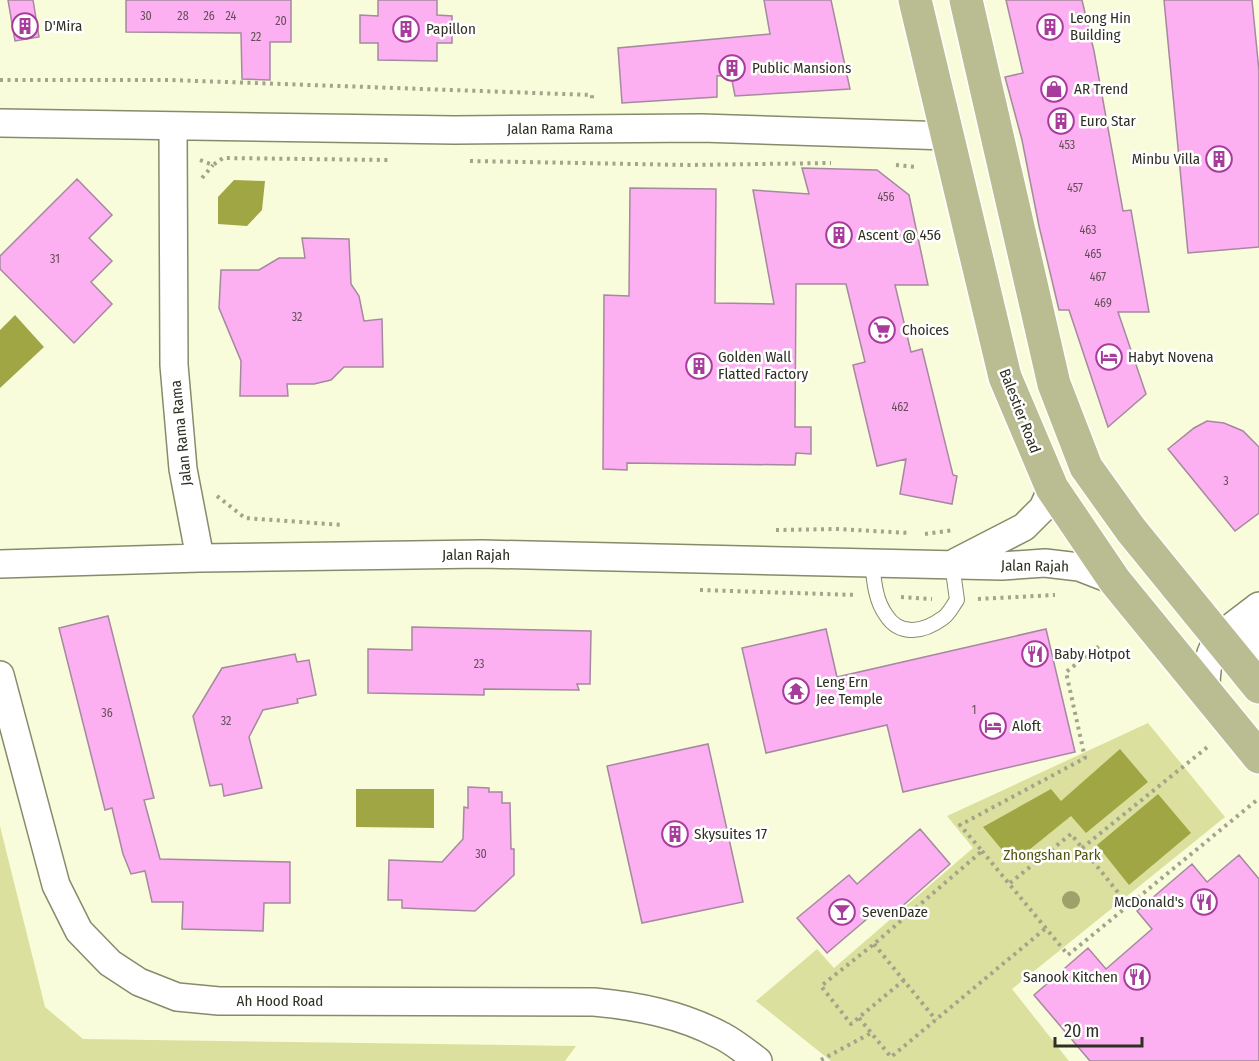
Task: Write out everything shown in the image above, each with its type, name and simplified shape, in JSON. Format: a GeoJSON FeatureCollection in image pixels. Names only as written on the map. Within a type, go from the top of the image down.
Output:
{"type":"FeatureCollection","features":[{"type":"Feature","properties":{"kind":"main road","name":"Balestier Road"},"geometry":{"type":"LineString","coordinates":[[915,0],[1005,377],[1052,488],[1115,581],[1259,757]]}},
{"type":"Feature","properties":{"kind":"main road"},"geometry":{"type":"LineString","coordinates":[[966,0],[1054,384],[1086,467],[1131,530],[1251,679]]}},
{"type":"Feature","properties":{"kind":"street","name":"Jalan Rama Rama"},"geometry":{"type":"LineString","coordinates":[[0,123],[454,130],[702,128],[948,136]]}},
{"type":"Feature","properties":{"kind":"street","name":"Jalan Rama Rama"},"geometry":{"type":"LineString","coordinates":[[173,127],[174,365],[183,469],[200,558]]}},
{"type":"Feature","properties":{"kind":"street","name":"Jalan Rajah"},"geometry":{"type":"LineString","coordinates":[[952,564],[1024,527],[1043,507],[1052,488]]}},
{"type":"Feature","properties":{"kind":"street","name":"Jalan Rajah"},"geometry":{"type":"LineString","coordinates":[[0,564],[200,558],[482,554],[1002,566],[1045,563],[1079,567],[1115,581]]}},
{"type":"Feature","properties":{"kind":"street"},"geometry":{"type":"LineString","coordinates":[[1206,694],[1205,672],[1209,654],[1218,638],[1259,606]]}},
{"type":"Feature","properties":{"kind":"street"},"geometry":{"type":"LineString","coordinates":[[1251,679],[1245,654],[1253,640],[1259,636]]}},
{"type":"Feature","properties":{"kind":"street","name":"Ah Hood Road"},"geometry":{"type":"LineString","coordinates":[[0,675],[56,885],[79,931],[110,963],[139,982],[177,997],[219,1000],[594,1002],[635,1006],[679,1018],[721,1035],[759,1061]]}},
{"type":"Feature","properties":{"kind":"lane"},"geometry":{"type":"LineString","coordinates":[[872,562],[877,596],[885,615],[896,627],[909,631],[923,628],[944,618],[957,600],[952,564]]}},
{"type":"Feature","properties":{"kind":"path"},"geometry":{"type":"LineString","coordinates":[[0,80],[170,80],[592,94],[593,129]]}},
{"type":"Feature","properties":{"kind":"path"},"geometry":{"type":"LineString","coordinates":[[837,529],[912,533]]}},
{"type":"Feature","properties":{"kind":"path"},"geometry":{"type":"LineString","coordinates":[[923,534],[959,530]]}},
{"type":"Feature","properties":{"kind":"path"},"geometry":{"type":"LineString","coordinates":[[694,590],[957,600],[1056,595]]}},
{"type":"Feature","properties":{"kind":"path"},"geometry":{"type":"LineString","coordinates":[[1102,644],[1065,672],[1085,758],[960,825],[1068,955],[1257,800]]}},
{"type":"Feature","properties":{"kind":"path"},"geometry":{"type":"LineString","coordinates":[[1082,848],[1233,727]]}},
{"type":"Feature","properties":{"kind":"path"},"geometry":{"type":"LineString","coordinates":[[1010,883],[1071,834],[1129,906]]}},
{"type":"Feature","properties":{"kind":"path"},"geometry":{"type":"LineString","coordinates":[[904,980],[851,1024],[821,986],[874,944],[982,850]]}},
{"type":"Feature","properties":{"kind":"path"},"geometry":{"type":"LineString","coordinates":[[859,1018],[891,1057],[1046,928]]}},
{"type":"Feature","properties":{"kind":"path"},"geometry":{"type":"LineString","coordinates":[[874,944],[936,1020]]}},
{"type":"Feature","properties":{"kind":"path"},"geometry":{"type":"LineString","coordinates":[[820,1060],[871,1033]]}},
{"type":"Feature","properties":{"kind":"green space","name":"Zhongshan Park"},"geometry":{"type":"Polygon","coordinates":[[[1148,723],[1225,817],[1012,989],[1069,1061],[831,1061],[756,1001],[817,949],[834,968],[973,848],[947,816],[1148,723]]]}},
{"type":"Feature","properties":{"kind":"green space"},"geometry":{"type":"Polygon","coordinates":[[[0,826],[45,1007],[83,1039],[576,1046],[565,1061],[0,1061],[0,826]]]}},
{"type":"Feature","properties":{"kind":"shaded area"},"geometry":{"type":"Polygon","coordinates":[[[234,180],[265,181],[262,210],[247,226],[218,224],[218,197],[234,180]]]}},
{"type":"Feature","properties":{"kind":"shaded area"},"geometry":{"type":"Polygon","coordinates":[[[15,315],[44,347],[0,388],[0,330],[15,315]]]}},
{"type":"Feature","properties":{"kind":"shaded area"},"geometry":{"type":"Polygon","coordinates":[[[1120,749],[1148,782],[1086,833],[1071,816],[1013,863],[983,827],[1051,789],[1061,801],[1120,749]]]}},
{"type":"Feature","properties":{"kind":"shaded area"},"geometry":{"type":"Polygon","coordinates":[[[356,789],[434,789],[434,828],[356,827],[356,789]]]}},
{"type":"Feature","properties":{"kind":"shaded area"},"geometry":{"type":"Polygon","coordinates":[[[1158,794],[1191,833],[1129,885],[1097,845],[1158,794]]]}},
{"type":"Feature","properties":{"kind":"building","name":"D'Mira"},"geometry":{"type":"Polygon","coordinates":[[[8,0],[33,0],[39,37],[15,41],[8,0]]]}},
{"type":"Feature","properties":{"kind":"building"},"geometry":{"type":"Polygon","coordinates":[[[126,0],[291,0],[291,42],[270,42],[270,80],[242,79],[241,33],[126,32],[126,0]]]}},
{"type":"Feature","properties":{"kind":"building","name":"Papillon"},"geometry":{"type":"Polygon","coordinates":[[[378,0],[437,0],[437,15],[452,16],[452,43],[437,43],[437,61],[378,60],[378,43],[360,43],[360,15],[378,16],[378,0]]]}},
{"type":"Feature","properties":{"kind":"building","name":"Public Mansions"},"geometry":{"type":"Polygon","coordinates":[[[764,0],[831,0],[850,89],[735,96],[731,75],[717,76],[717,97],[622,103],[618,48],[770,34],[764,0]]]}},
{"type":"Feature","properties":{"kind":"building"},"geometry":{"type":"Polygon","coordinates":[[[1006,0],[1082,0],[1094,51],[1123,211],[1131,210],[1149,312],[1118,312],[1146,394],[1108,427],[1069,310],[1059,310],[1022,140],[1005,77],[1023,73],[1006,0]]]}},
{"type":"Feature","properties":{"kind":"building","name":"Minbu Villa"},"geometry":{"type":"Polygon","coordinates":[[[1164,0],[1252,0],[1259,71],[1259,247],[1188,253],[1164,0]]]}},
{"type":"Feature","properties":{"kind":"building"},"geometry":{"type":"Polygon","coordinates":[[[802,168],[877,170],[909,195],[928,285],[895,285],[911,352],[922,349],[953,475],[957,476],[952,504],[900,494],[906,459],[877,466],[853,365],[865,362],[846,284],[796,284],[795,427],[811,427],[811,454],[796,453],[795,465],[627,463],[627,470],[603,469],[604,295],[629,296],[630,188],[716,189],[715,303],[774,304],[753,190],[809,194],[802,168]]]}},
{"type":"Feature","properties":{"kind":"building"},"geometry":{"type":"Polygon","coordinates":[[[77,179],[112,215],[89,238],[112,261],[91,282],[112,304],[74,343],[0,269],[0,256],[77,179]]]}},
{"type":"Feature","properties":{"kind":"building"},"geometry":{"type":"Polygon","coordinates":[[[302,238],[349,239],[351,284],[359,296],[364,321],[382,319],[383,367],[344,367],[331,380],[314,384],[287,384],[288,396],[240,396],[241,361],[219,308],[221,270],[259,270],[279,258],[305,258],[302,238]]]}},
{"type":"Feature","properties":{"kind":"building"},"geometry":{"type":"Polygon","coordinates":[[[1207,421],[1224,423],[1243,431],[1259,447],[1259,513],[1235,531],[1168,449],[1194,428],[1207,421]]]}},
{"type":"Feature","properties":{"kind":"building"},"geometry":{"type":"Polygon","coordinates":[[[108,616],[154,798],[144,800],[160,859],[290,862],[290,903],[264,903],[263,931],[182,929],[183,902],[152,902],[145,871],[131,874],[123,854],[112,808],[105,810],[59,628],[108,616]]]}},
{"type":"Feature","properties":{"kind":"building"},"geometry":{"type":"Polygon","coordinates":[[[412,627],[591,631],[590,684],[577,684],[579,690],[484,689],[484,695],[368,693],[368,649],[412,650],[412,627]]]}},
{"type":"Feature","properties":{"kind":"building"},"geometry":{"type":"Polygon","coordinates":[[[826,629],[837,677],[1046,629],[1075,752],[903,792],[887,725],[766,753],[742,648],[826,629]]]}},
{"type":"Feature","properties":{"kind":"building"},"geometry":{"type":"Polygon","coordinates":[[[295,654],[297,662],[309,660],[316,695],[297,699],[298,703],[263,710],[249,737],[262,788],[224,796],[222,784],[210,786],[193,716],[222,668],[295,654]]]}},
{"type":"Feature","properties":{"kind":"building","name":"Skysuites 17"},"geometry":{"type":"Polygon","coordinates":[[[708,744],[743,902],[642,923],[607,766],[708,744]]]}},
{"type":"Feature","properties":{"kind":"building"},"geometry":{"type":"Polygon","coordinates":[[[468,787],[489,788],[489,792],[502,792],[502,803],[510,803],[514,875],[475,911],[402,908],[402,900],[388,900],[389,860],[442,862],[463,839],[464,807],[468,808],[468,787]]]}},
{"type":"Feature","properties":{"kind":"building"},"geometry":{"type":"Polygon","coordinates":[[[920,829],[950,864],[890,917],[881,907],[827,953],[797,918],[849,875],[857,884],[920,829]]]}},
{"type":"Feature","properties":{"kind":"building"},"geometry":{"type":"Polygon","coordinates":[[[1239,855],[1259,879],[1259,1061],[1090,1061],[1034,995],[1088,948],[1106,969],[1152,929],[1137,911],[1192,864],[1207,882],[1239,855]]]}},
{"type":"Feature","properties":{"kind":"place","name":"D'Mira"},"geometry":{"type":"Point","coordinates":[25,26]}},
{"type":"Feature","properties":{"kind":"place","name":"Leong Hin Building"},"geometry":{"type":"Point","coordinates":[1050,27]}},
{"type":"Feature","properties":{"kind":"place","name":"Papillon"},"geometry":{"type":"Point","coordinates":[406,29]}},
{"type":"Feature","properties":{"kind":"place","name":"Public Mansions"},"geometry":{"type":"Point","coordinates":[732,68]}},
{"type":"Feature","properties":{"kind":"place","name":"AR Trend"},"geometry":{"type":"Point","coordinates":[1054,89]}},
{"type":"Feature","properties":{"kind":"place","name":"Euro Star"},"geometry":{"type":"Point","coordinates":[1061,121]}},
{"type":"Feature","properties":{"kind":"place","name":"Minbu Villa"},"geometry":{"type":"Point","coordinates":[1219,159]}},
{"type":"Feature","properties":{"kind":"place","name":"Ascent @ 456"},"geometry":{"type":"Point","coordinates":[839,235]}},
{"type":"Feature","properties":{"kind":"place","name":"Choices"},"geometry":{"type":"Point","coordinates":[882,330]}},
{"type":"Feature","properties":{"kind":"place","name":"Habyt Novena"},"geometry":{"type":"Point","coordinates":[1109,357]}},
{"type":"Feature","properties":{"kind":"place","name":"Golden Wall Flatted Factory"},"geometry":{"type":"Point","coordinates":[699,366]}},
{"type":"Feature","properties":{"kind":"place","name":"Baby Hotpot"},"geometry":{"type":"Point","coordinates":[1035,654]}},
{"type":"Feature","properties":{"kind":"place","name":"Leng Ern Jee Temple"},"geometry":{"type":"Point","coordinates":[796,691]}},
{"type":"Feature","properties":{"kind":"place","name":"Aloft"},"geometry":{"type":"Point","coordinates":[993,726]}},
{"type":"Feature","properties":{"kind":"place","name":"Skysuites 17"},"geometry":{"type":"Point","coordinates":[675,834]}},
{"type":"Feature","properties":{"kind":"place","name":"McDonald's"},"geometry":{"type":"Point","coordinates":[1204,902]}},
{"type":"Feature","properties":{"kind":"place","name":"SevenDaze"},"geometry":{"type":"Point","coordinates":[842,912]}},
{"type":"Feature","properties":{"kind":"place","name":"Sanook Kitchen"},"geometry":{"type":"Point","coordinates":[1137,977]}}]}
